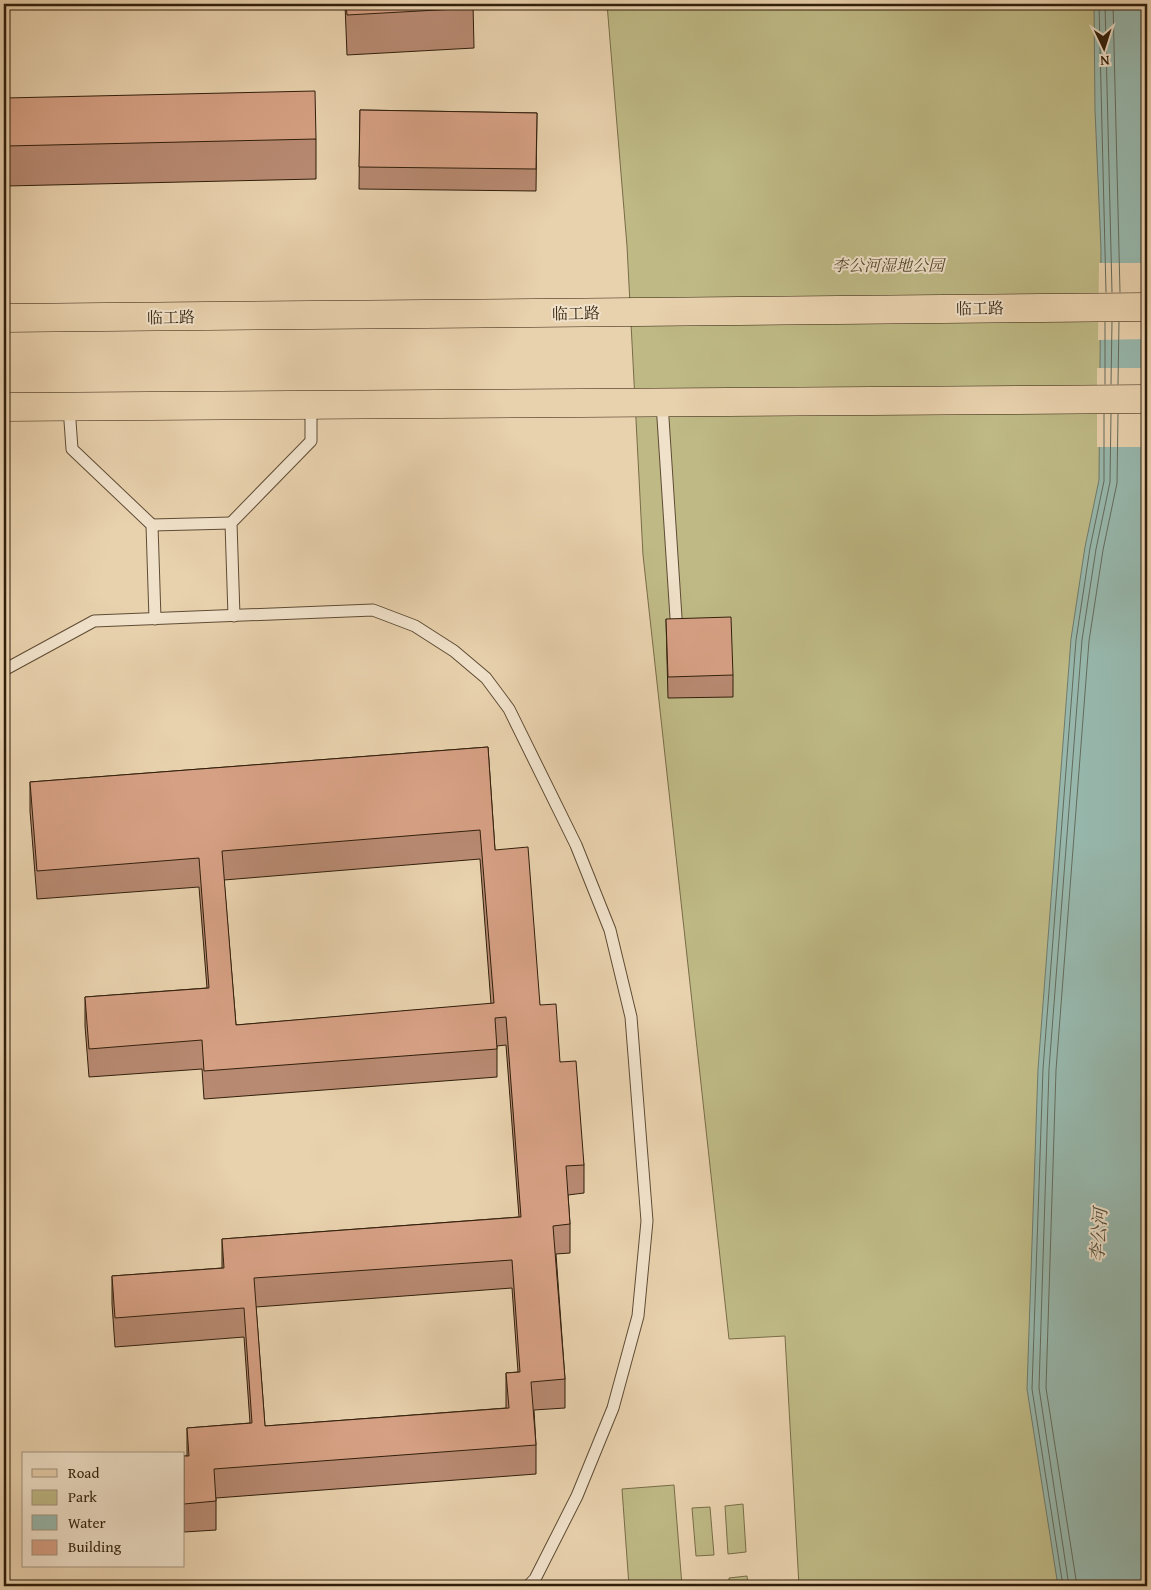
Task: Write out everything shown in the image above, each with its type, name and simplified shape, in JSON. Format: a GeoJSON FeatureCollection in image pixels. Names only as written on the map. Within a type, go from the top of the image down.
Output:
{"type":"FeatureCollection","features":[{"type":"Feature","properties":{"kind":"main road","name":"临工路"},"geometry":{"type":"LineString","coordinates":[[4,318],[1147,307]]}},
{"type":"Feature","properties":{"kind":"main road"},"geometry":{"type":"LineString","coordinates":[[4,407],[1147,399]]}},
{"type":"Feature","properties":{"kind":"lane"},"geometry":{"type":"LineString","coordinates":[[662,403],[677,640]]}},
{"type":"Feature","properties":{"kind":"lane"},"geometry":{"type":"LineString","coordinates":[[152,525],[231,523],[311,441],[311,405]]}},
{"type":"Feature","properties":{"kind":"lane"},"geometry":{"type":"LineString","coordinates":[[69,407],[72,449],[152,525],[155,619]]}},
{"type":"Feature","properties":{"kind":"lane"},"geometry":{"type":"LineString","coordinates":[[231,523],[234,616]]}},
{"type":"Feature","properties":{"kind":"lane"},"geometry":{"type":"LineString","coordinates":[[4,670],[94,621],[373,610],[415,626],[460,656],[486,678],[509,709],[576,845],[610,930],[631,1017],[647,1221],[638,1316],[613,1408],[577,1496],[535,1579],[528,1586]]}},
{"type":"Feature","properties":{"kind":"green space","name":"李公河湿地公园"},"geometry":{"type":"Polygon","coordinates":[[[607,4],[1147,4],[1147,1586],[799,1586],[785,1336],[729,1339],[643,555],[627,246],[607,4]]]}},
{"type":"Feature","properties":{"kind":"green space"},"geometry":{"type":"Polygon","coordinates":[[[674,1485],[682,1586],[629,1586],[622,1489],[674,1485]]]}},
{"type":"Feature","properties":{"kind":"green space"},"geometry":{"type":"Polygon","coordinates":[[[743,1504],[746,1552],[728,1554],[725,1506],[743,1504]]]}},
{"type":"Feature","properties":{"kind":"green space"},"geometry":{"type":"Polygon","coordinates":[[[710,1507],[714,1555],[696,1556],[692,1508],[710,1507]]]}},
{"type":"Feature","properties":{"kind":"green space"},"geometry":{"type":"Polygon","coordinates":[[[747,1576],[748,1586],[729,1586],[729,1578],[747,1576]]]}},
{"type":"Feature","properties":{"kind":"water","name":"李公河"},"geometry":{"type":"Polygon","coordinates":[[[1094,4],[1147,4],[1147,1408],[1145,1427],[1147,1453],[1147,1586],[1058,1586],[1027,1389],[1038,1069],[1071,639],[1085,547],[1099,480],[1101,249],[1095,110],[1094,4]]]}},
{"type":"Feature","properties":{"kind":"pier"},"geometry":{"type":"Polygon","coordinates":[[[1099,263],[1147,263],[1147,339],[1098,340],[1099,263]]]}},
{"type":"Feature","properties":{"kind":"pier"},"geometry":{"type":"Polygon","coordinates":[[[1097,368],[1147,368],[1147,447],[1097,447],[1097,368]]]}},
{"type":"Feature","properties":{"kind":"building"},"geometry":{"type":"Polygon","coordinates":[[[346,4],[473,4],[474,8],[347,15],[346,4]]]}},
{"type":"Feature","properties":{"kind":"building"},"geometry":{"type":"Polygon","coordinates":[[[315,91],[316,139],[6,146],[5,98],[315,91]]]}},
{"type":"Feature","properties":{"kind":"building"},"geometry":{"type":"Polygon","coordinates":[[[360,110],[537,113],[536,169],[359,167],[360,110]]]}},
{"type":"Feature","properties":{"kind":"building"},"geometry":{"type":"Polygon","coordinates":[[[731,617],[733,675],[668,677],[666,619],[731,617]]]}},
{"type":"Feature","properties":{"kind":"building"},"geometry":{"type":"Polygon","coordinates":[[[488,747],[495,850],[528,847],[540,1005],[556,1004],[560,1062],[576,1061],[584,1165],[566,1166],[570,1224],[553,1226],[565,1379],[531,1382],[536,1445],[214,1469],[216,1501],[185,1504],[185,1456],[189,1456],[187,1428],[252,1423],[244,1308],[115,1318],[112,1276],[224,1268],[222,1239],[521,1217],[506,1017],[495,1018],[497,1049],[204,1071],[202,1040],[89,1049],[85,997],[209,988],[199,858],[37,871],[30,782],[488,747]],[[480,830],[222,851],[236,1025],[494,1003],[480,830]],[[512,1260],[254,1278],[265,1426],[509,1408],[506,1373],[520,1372],[512,1260]]]}}]}
